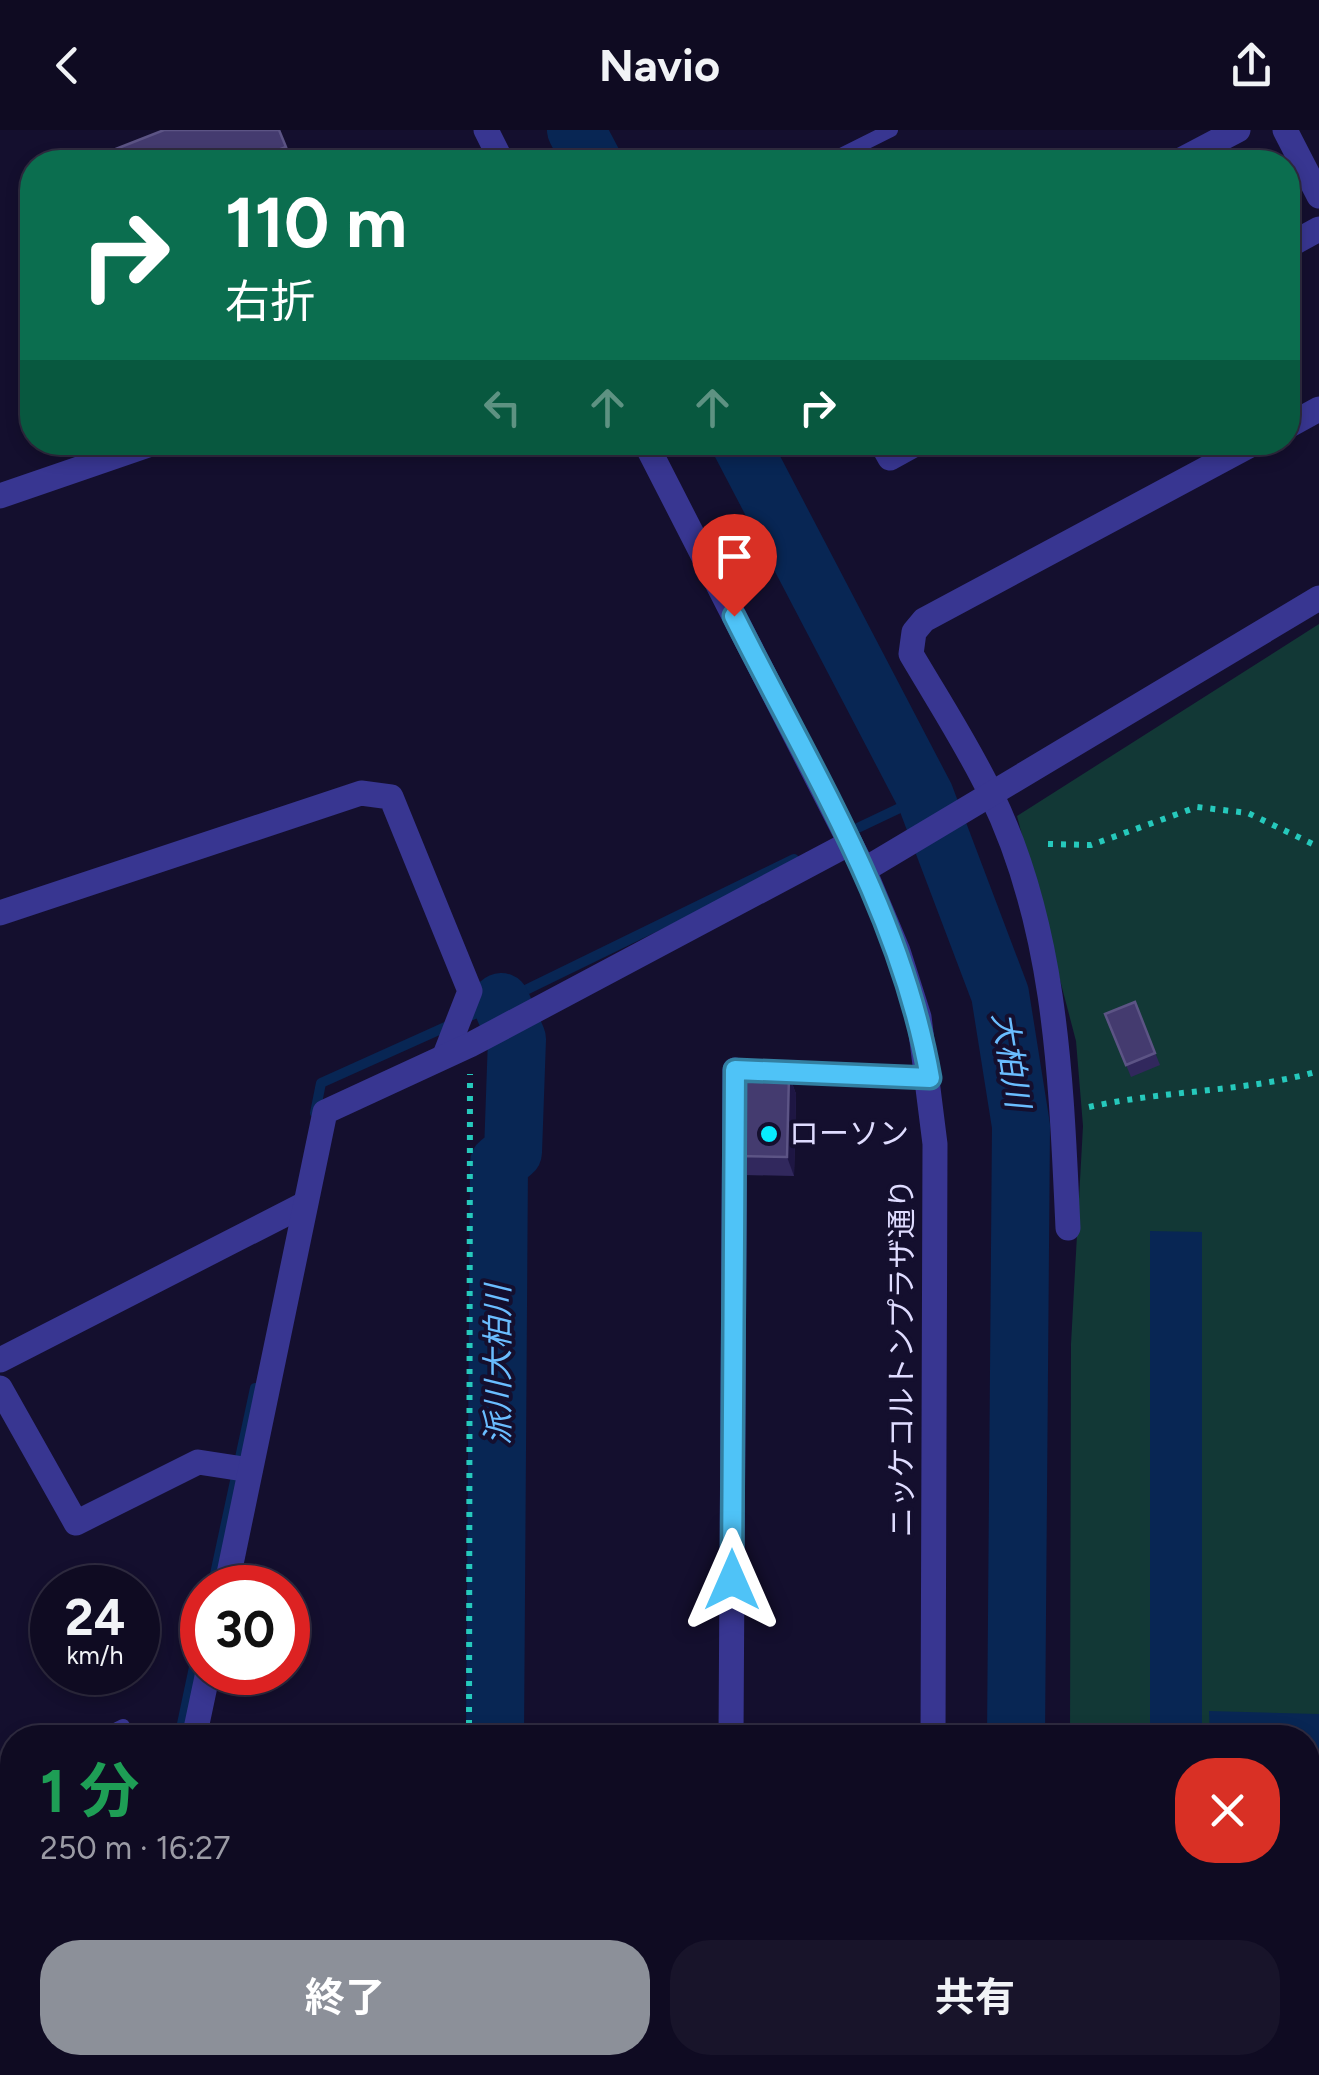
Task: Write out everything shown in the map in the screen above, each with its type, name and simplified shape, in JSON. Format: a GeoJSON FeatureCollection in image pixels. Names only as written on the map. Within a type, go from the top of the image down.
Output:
{"type":"FeatureCollection","features":[{"type":"Feature","properties":{"kind":"street"},"geometry":{"type":"LineString","coordinates":[[1199,150],[1238,130]]}},
{"type":"Feature","properties":{"kind":"street"},"geometry":{"type":"LineString","coordinates":[[1300,159],[1319,196]]}},
{"type":"Feature","properties":{"kind":"street"},"geometry":{"type":"LineString","coordinates":[[0,496],[119,455]]}},
{"type":"Feature","properties":{"kind":"street","name":"ニッケコルトンプラザ通り"},"geometry":{"type":"LineString","coordinates":[[652,455],[864,870],[898,951],[919,1017],[930,1078],[935,1144],[933,1725]]}},
{"type":"Feature","properties":{"kind":"street"},"geometry":{"type":"LineString","coordinates":[[1068,1228],[1060,1044],[1046,969],[1022,878],[912,654],[918,625],[1232,455]]}},
{"type":"Feature","properties":{"kind":"street"},"geometry":{"type":"LineString","coordinates":[[864,870],[1319,598]]}},
{"type":"Feature","properties":{"kind":"street"},"geometry":{"type":"LineString","coordinates":[[0,914],[361,793],[391,797],[470,991],[445,1055]]}},
{"type":"Feature","properties":{"kind":"street"},"geometry":{"type":"LineString","coordinates":[[231,1565],[325,1112],[477,1042],[850,844]]}},
{"type":"Feature","properties":{"kind":"street"},"geometry":{"type":"LineString","coordinates":[[731,1725],[735,1070]]}},
{"type":"Feature","properties":{"kind":"street"},"geometry":{"type":"LineString","coordinates":[[0,1360],[306,1204]]}},
{"type":"Feature","properties":{"kind":"street"},"geometry":{"type":"LineString","coordinates":[[0,1388],[76,1523],[198,1462],[250,1470]]}},
{"type":"Feature","properties":{"kind":"street"},"geometry":{"type":"LineString","coordinates":[[197,1725],[203,1695]]}},
{"type":"Feature","properties":{"kind":"lane"},"geometry":{"type":"LineString","coordinates":[[851,150],[891,130]]}},
{"type":"Feature","properties":{"kind":"lane"},"geometry":{"type":"LineString","coordinates":[[735,1070],[930,1078]]}},
{"type":"Feature","properties":{"kind":"path"},"geometry":{"type":"LineString","coordinates":[[1048,844],[1090,845],[1197,807],[1248,813],[1319,847]]}},
{"type":"Feature","properties":{"kind":"path"},"geometry":{"type":"LineString","coordinates":[[469,1725],[477,1042]]}},
{"type":"Feature","properties":{"kind":"path"},"geometry":{"type":"LineString","coordinates":[[1062,1112],[1200,1088],[1280,1082],[1319,1071]]}},
{"type":"Feature","properties":{"kind":"green space"},"geometry":{"type":"Polygon","coordinates":[[[1319,624],[1319,1725],[1070,1725],[1071,1344],[1083,1126],[1076,1041],[1017,816],[1319,624]]]}},
{"type":"Feature","properties":{"kind":"water"},"geometry":{"type":"Polygon","coordinates":[[[1150,1231],[1202,1232],[1202,1725],[1150,1725],[1150,1231]]]}},
{"type":"Feature","properties":{"kind":"water"},"geometry":{"type":"Polygon","coordinates":[[[1209,1711],[1319,1714],[1319,1725],[1210,1725],[1209,1711]]]}},
{"type":"Feature","properties":{"kind":"building"},"geometry":{"type":"Polygon","coordinates":[[[164,130],[279,130],[286,147],[278,150],[113,150],[164,130]]]}},
{"type":"Feature","properties":{"kind":"building"},"geometry":{"type":"Polygon","coordinates":[[[1135,1002],[1155,1053],[1126,1065],[1105,1014],[1135,1002]]]}},
{"type":"Feature","properties":{"kind":"building","name":"ローソン"},"geometry":{"type":"Polygon","coordinates":[[[738,1074],[789,1075],[787,1157],[736,1156],[738,1074]]]}},
{"type":"Feature","properties":{"kind":"waterway","name":"大柏川"},"geometry":{"type":"LineString","coordinates":[[576,130],[587,150]]}},
{"type":"Feature","properties":{"kind":"waterway","name":"大柏川"},"geometry":{"type":"LineString","coordinates":[[747,455],[925,796],[1000,994],[1021,1126],[1016,1725]]}},
{"type":"Feature","properties":{"kind":"waterway","name":"派川大柏川"},"geometry":{"type":"LineString","coordinates":[[845,834],[925,796]]}},
{"type":"Feature","properties":{"kind":"waterway","name":"派川大柏川"},"geometry":{"type":"LineString","coordinates":[[315,1113],[321,1083],[501,1002],[794,859]]}},
{"type":"Feature","properties":{"kind":"waterway","name":"派川大柏川"},"geometry":{"type":"LineString","coordinates":[[495,1725],[499,1163],[513,1152],[517,1039],[501,1002]]}},
{"type":"Feature","properties":{"kind":"waterway","name":"派川大柏川"},"geometry":{"type":"LineString","coordinates":[[217,1565],[255,1388]]}},
{"type":"Feature","properties":{"kind":"waterway","name":"派川大柏川"},"geometry":{"type":"LineString","coordinates":[[182,1725],[188,1695]]}},
{"type":"Feature","properties":{"kind":"place","name":"ローソン"},"geometry":{"type":"Point","coordinates":[769,1134]}},
{"type":"Feature","properties":{"kind":"route"},"geometry":{"type":"LineString","coordinates":[[732,1580],[735,1070],[930,1078],[919,1017],[884,914],[734,616]]}}]}
